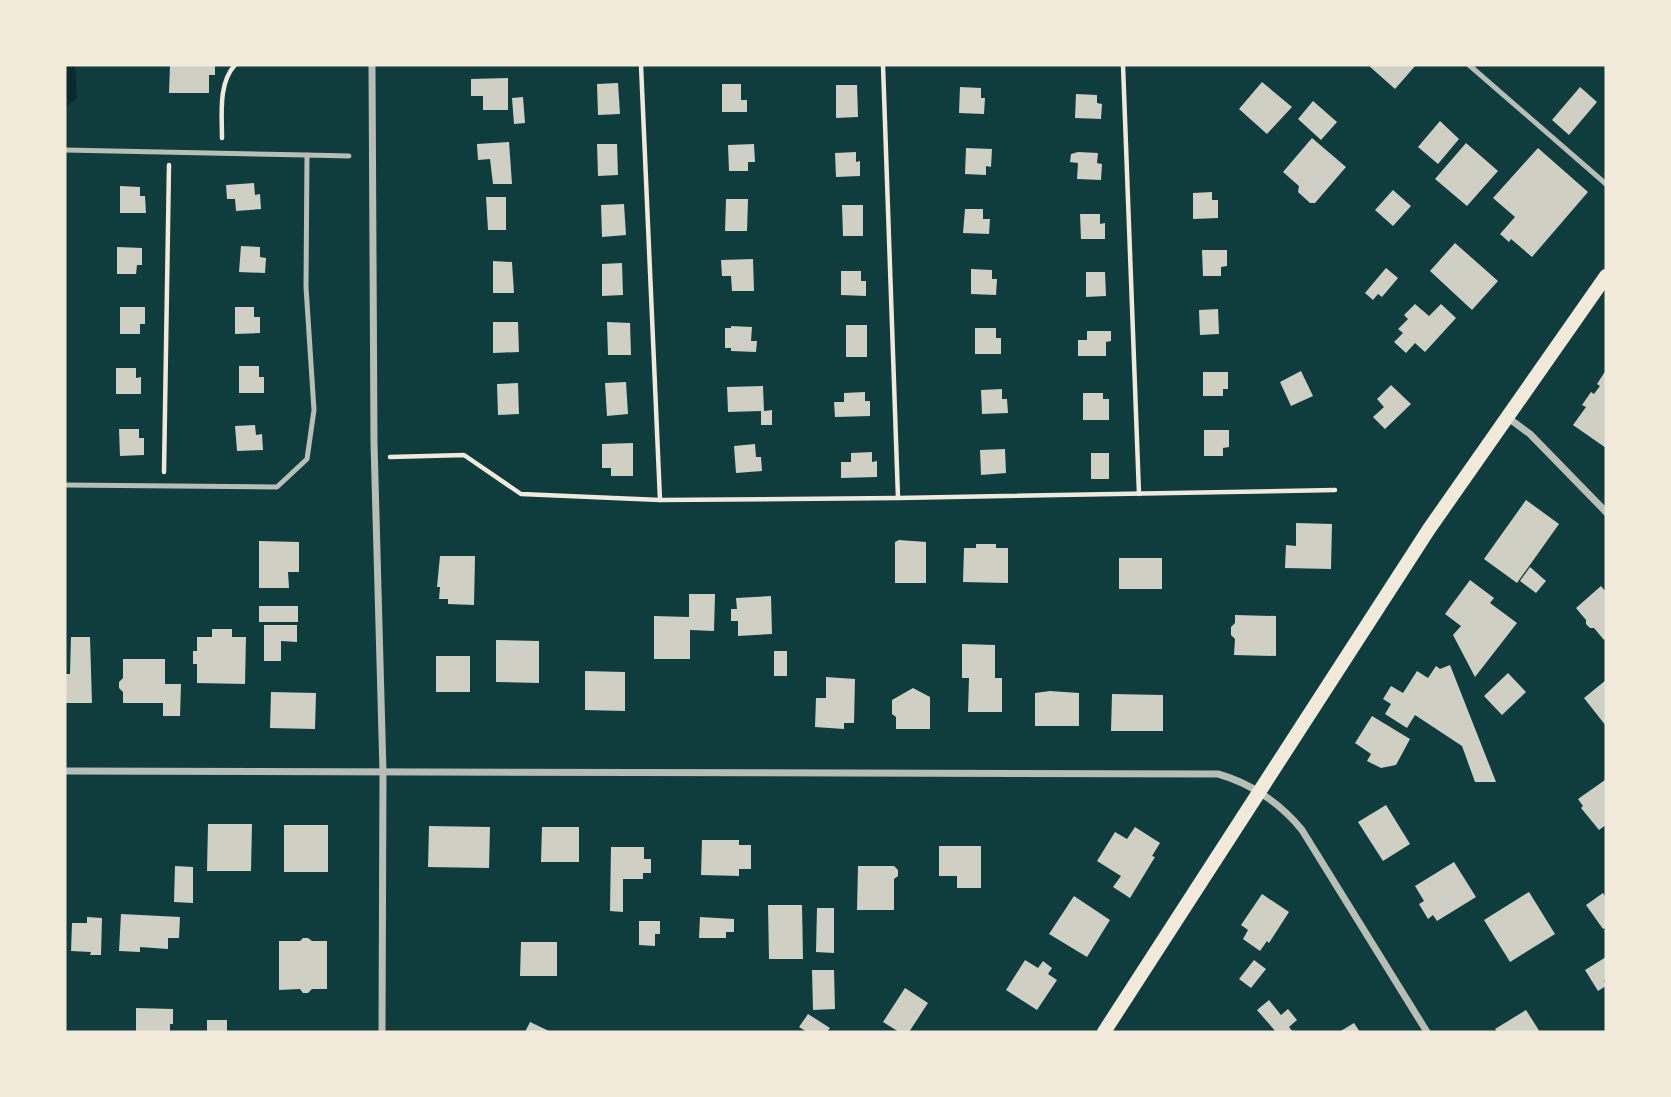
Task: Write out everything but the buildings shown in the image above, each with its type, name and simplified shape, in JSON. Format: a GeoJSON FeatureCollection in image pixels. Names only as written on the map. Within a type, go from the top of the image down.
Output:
{"type":"FeatureCollection","features":[{"type":"Feature","properties":{"kind":"main road"},"geometry":{"type":"LineString","coordinates":[[1104,1032],[1410,558],[1606,276]]}},
{"type":"Feature","properties":{"kind":"street"},"geometry":{"type":"LineString","coordinates":[[372,65],[374,443],[383,772],[382,1032]]}},
{"type":"Feature","properties":{"kind":"street"},"geometry":{"type":"LineString","coordinates":[[1507,417],[1530,434],[1606,512]]}},
{"type":"Feature","properties":{"kind":"street"},"geometry":{"type":"LineString","coordinates":[[65,771],[1218,774],[1231,777],[1259,792],[1288,813],[1302,830],[1427,1032]]}},
{"type":"Feature","properties":{"kind":"lane"},"geometry":{"type":"LineString","coordinates":[[1469,65],[1606,184]]}},
{"type":"Feature","properties":{"kind":"lane"},"geometry":{"type":"LineString","coordinates":[[65,150],[349,156]]}},
{"type":"Feature","properties":{"kind":"lane"},"geometry":{"type":"LineString","coordinates":[[65,485],[277,488],[307,459],[314,410],[306,287],[307,155]]}},
{"type":"Feature","properties":{"kind":"path"},"geometry":{"type":"LineString","coordinates":[[222,153],[222,102],[227,73],[235,65]]}},
{"type":"Feature","properties":{"kind":"path"},"geometry":{"type":"LineString","coordinates":[[641,65],[660,500]]}},
{"type":"Feature","properties":{"kind":"path"},"geometry":{"type":"LineString","coordinates":[[883,65],[898,498]]}},
{"type":"Feature","properties":{"kind":"path"},"geometry":{"type":"LineString","coordinates":[[1123,65],[1139,494]]}},
{"type":"Feature","properties":{"kind":"path"},"geometry":{"type":"LineString","coordinates":[[164,486],[169,152]]}},
{"type":"Feature","properties":{"kind":"path"},"geometry":{"type":"LineString","coordinates":[[400,457],[464,455],[521,494],[660,500],[1335,490]]}},
{"type":"Feature","properties":{"kind":"water"},"geometry":{"type":"Polygon","coordinates":[[[65,65],[75,65],[77,98],[65,108],[65,65]]]}}]}
